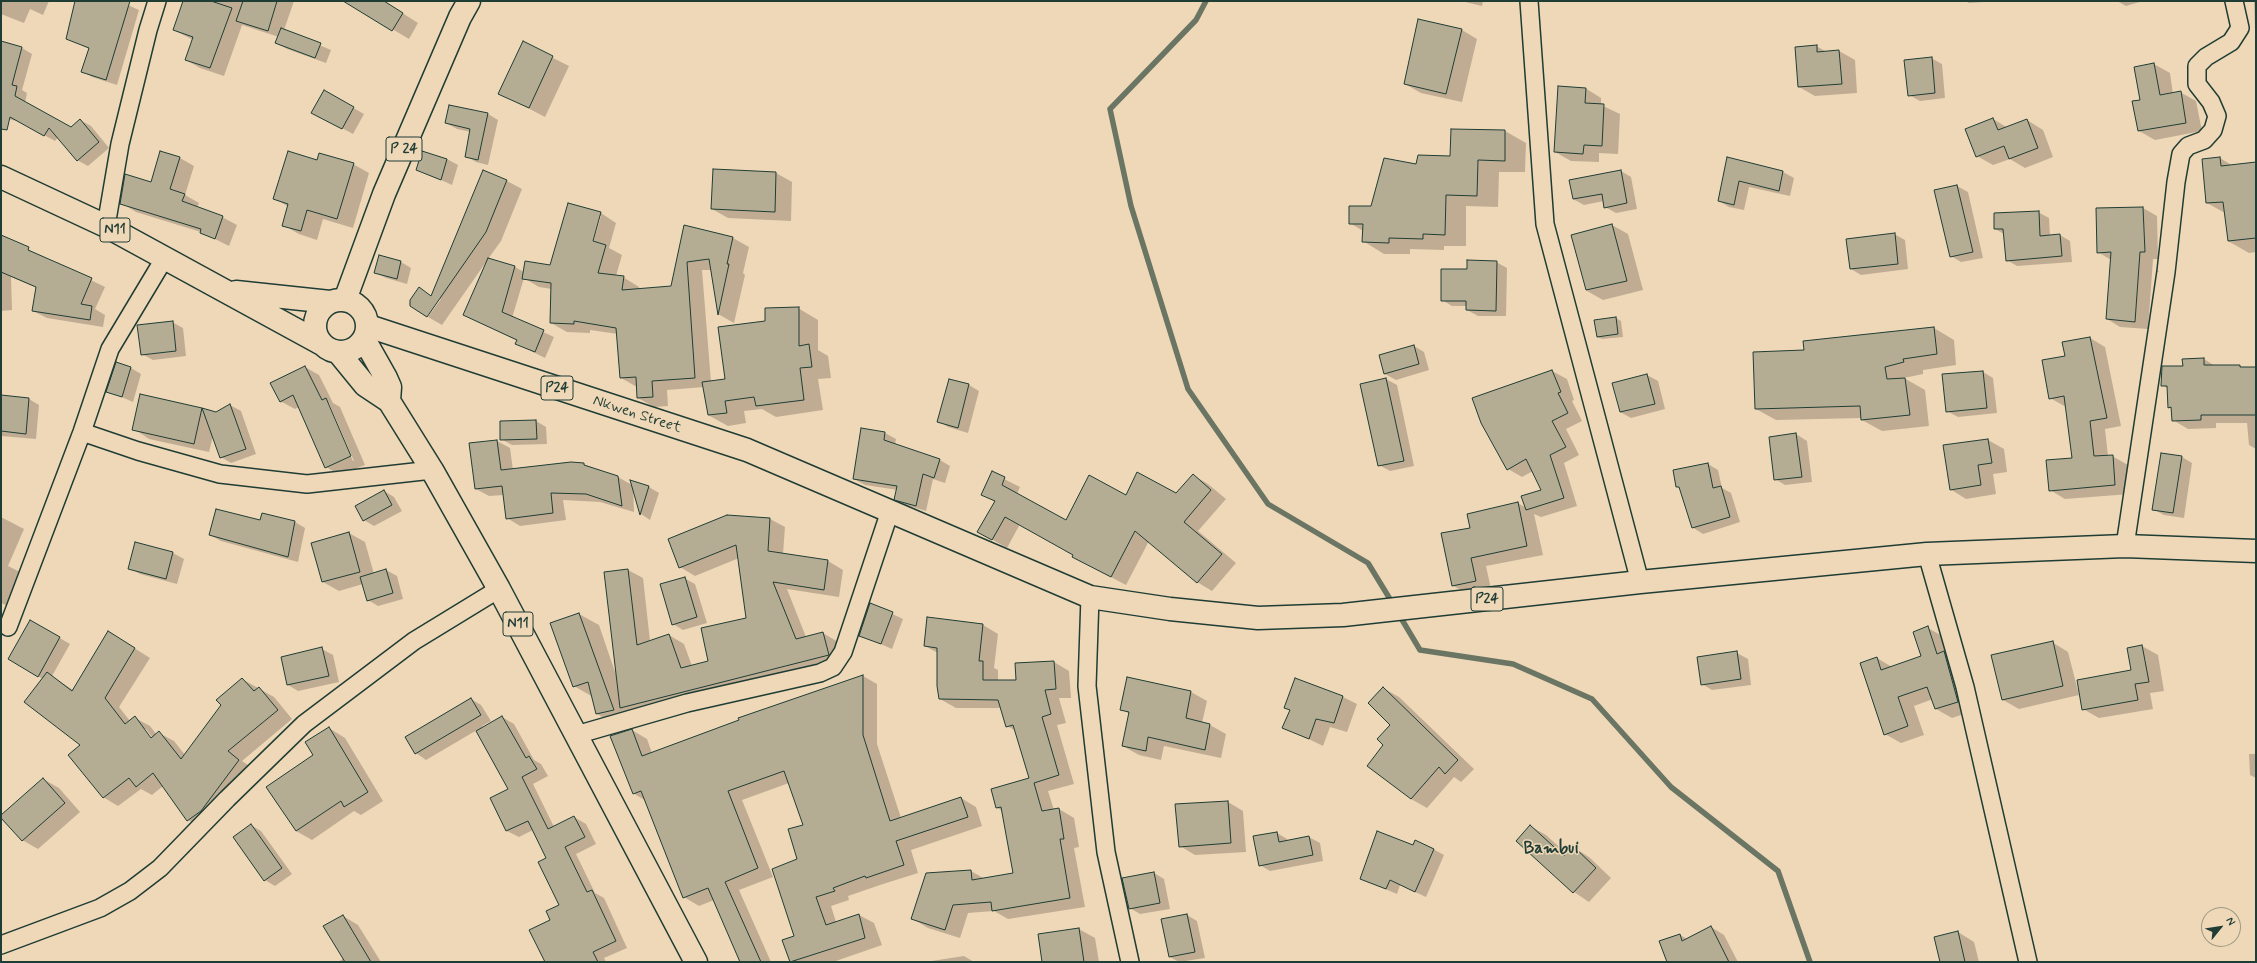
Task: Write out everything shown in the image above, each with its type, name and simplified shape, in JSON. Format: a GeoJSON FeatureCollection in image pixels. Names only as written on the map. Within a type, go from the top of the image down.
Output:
{"type":"FeatureCollection","features":[{"type":"Feature","properties":{"kind":"main road","name":"P 24"},"geometry":{"type":"LineString","coordinates":[[338,301],[460,18],[469,1]]}},
{"type":"Feature","properties":{"kind":"main road","name":"N11"},"geometry":{"type":"LineString","coordinates":[[1,177],[106,226],[225,291],[338,301]]}},
{"type":"Feature","properties":{"kind":"main road"},"geometry":{"type":"LineString","coordinates":[[225,291],[330,348],[348,352],[357,347],[366,333],[364,312],[352,302],[338,301],[320,312],[315,321],[317,336],[330,348]]}},
{"type":"Feature","properties":{"kind":"main road","name":"N11"},"geometry":{"type":"LineString","coordinates":[[366,333],[390,387],[389,401]]}},
{"type":"Feature","properties":{"kind":"main road","name":"Nkwen Street"},"geometry":{"type":"LineString","coordinates":[[366,333],[747,450],[890,511]]}},
{"type":"Feature","properties":{"kind":"main road","name":"N11"},"geometry":{"type":"LineString","coordinates":[[330,348],[365,385],[389,401],[432,470],[499,589],[696,962]]}},
{"type":"Feature","properties":{"kind":"main road","name":"P24"},"geometry":{"type":"LineString","coordinates":[[890,511],[1090,597],[1170,609],[1258,618],[1343,615],[1640,582],[1927,554],[2125,546],[2256,552]]}},
{"type":"Feature","properties":{"kind":"street"},"geometry":{"type":"LineString","coordinates":[[106,226],[120,144],[148,30],[157,1]]}},
{"type":"Feature","properties":{"kind":"street"},"geometry":{"type":"LineString","coordinates":[[1529,1],[1545,224],[1640,582]]}},
{"type":"Feature","properties":{"kind":"street"},"geometry":{"type":"LineString","coordinates":[[2125,546],[2166,272],[2176,182],[2181,154],[2188,146],[2204,140],[2213,130],[2217,116],[2211,102],[2197,84],[2197,66],[2206,57],[2231,42],[2240,28],[2234,1]]}},
{"type":"Feature","properties":{"kind":"street"},"geometry":{"type":"LineString","coordinates":[[8,627],[82,432],[110,349],[164,259]]}},
{"type":"Feature","properties":{"kind":"street"},"geometry":{"type":"LineString","coordinates":[[82,432],[138,451],[220,474],[307,484],[432,470]]}},
{"type":"Feature","properties":{"kind":"street"},"geometry":{"type":"LineString","coordinates":[[576,735],[687,703],[820,673],[833,667],[843,652],[890,511]]}},
{"type":"Feature","properties":{"kind":"street"},"geometry":{"type":"LineString","coordinates":[[1927,554],[1965,687],[2028,962]]}},
{"type":"Feature","properties":{"kind":"street"},"geometry":{"type":"LineString","coordinates":[[1,945],[100,908],[130,891],[160,868],[227,799],[304,724],[414,641],[499,589]]}},
{"type":"Feature","properties":{"kind":"street"},"geometry":{"type":"LineString","coordinates":[[1090,597],[1087,686],[1106,852],[1130,962]]}},
{"type":"Feature","properties":{"kind":"building"},"geometry":{"type":"Polygon","coordinates":[[[75,1],[130,1],[106,80],[81,72],[89,48],[66,39],[75,1]]]}},
{"type":"Feature","properties":{"kind":"building"},"geometry":{"type":"Polygon","coordinates":[[[183,1],[211,1],[232,8],[210,68],[185,60],[193,37],[173,30],[183,1]]]}},
{"type":"Feature","properties":{"kind":"building"},"geometry":{"type":"Polygon","coordinates":[[[243,1],[277,1],[268,31],[236,21],[243,1]]]}},
{"type":"Feature","properties":{"kind":"building"},"geometry":{"type":"Polygon","coordinates":[[[343,1],[384,1],[403,13],[392,31],[343,1]]]}},
{"type":"Feature","properties":{"kind":"building"},"geometry":{"type":"Polygon","coordinates":[[[1418,19],[1462,29],[1446,94],[1404,84],[1418,19]]]}},
{"type":"Feature","properties":{"kind":"building"},"geometry":{"type":"Polygon","coordinates":[[[281,28],[321,43],[315,58],[275,43],[281,28]]]}},
{"type":"Feature","properties":{"kind":"building"},"geometry":{"type":"Polygon","coordinates":[[[1,41],[22,47],[12,85],[17,86],[15,96],[71,127],[80,119],[99,142],[77,161],[49,128],[44,136],[10,117],[7,130],[1,129],[1,41]]]}},
{"type":"Feature","properties":{"kind":"building"},"geometry":{"type":"Polygon","coordinates":[[[523,41],[553,56],[529,108],[498,94],[523,41]]]}},
{"type":"Feature","properties":{"kind":"building"},"geometry":{"type":"Polygon","coordinates":[[[1817,45],[1817,52],[1839,50],[1842,84],[1798,87],[1795,47],[1817,45]]]}},
{"type":"Feature","properties":{"kind":"building"},"geometry":{"type":"Polygon","coordinates":[[[1932,57],[1935,93],[1908,96],[1904,60],[1932,57]]]}},
{"type":"Feature","properties":{"kind":"building"},"geometry":{"type":"Polygon","coordinates":[[[2154,63],[2160,95],[2181,91],[2186,123],[2138,131],[2132,101],[2140,100],[2134,67],[2154,63]]]}},
{"type":"Feature","properties":{"kind":"building"},"geometry":{"type":"Polygon","coordinates":[[[1558,86],[1586,88],[1585,103],[1604,104],[1602,146],[1584,145],[1583,154],[1554,152],[1558,86]]]}},
{"type":"Feature","properties":{"kind":"building"},"geometry":{"type":"Polygon","coordinates":[[[324,90],[354,107],[342,129],[311,113],[324,90]]]}},
{"type":"Feature","properties":{"kind":"building"},"geometry":{"type":"Polygon","coordinates":[[[449,105],[488,113],[478,160],[465,157],[470,129],[445,123],[449,105]]]}},
{"type":"Feature","properties":{"kind":"building"},"geometry":{"type":"Polygon","coordinates":[[[1993,118],[1998,130],[2027,119],[2038,148],[2009,159],[2004,146],[1976,157],[1965,129],[1993,118]]]}},
{"type":"Feature","properties":{"kind":"building"},"geometry":{"type":"Polygon","coordinates":[[[1451,129],[1505,130],[1505,161],[1478,160],[1477,196],[1446,195],[1445,235],[1423,234],[1423,239],[1389,238],[1389,243],[1362,242],[1363,224],[1349,224],[1349,206],[1371,206],[1384,158],[1416,164],[1418,155],[1450,156],[1451,129]]]}},
{"type":"Feature","properties":{"kind":"building"},"geometry":{"type":"Polygon","coordinates":[[[160,151],[180,157],[170,189],[185,194],[182,201],[223,216],[215,239],[200,233],[201,229],[120,204],[125,174],[151,182],[160,151]]]}},
{"type":"Feature","properties":{"kind":"building"},"geometry":{"type":"Polygon","coordinates":[[[288,151],[317,160],[319,153],[354,163],[337,219],[307,210],[301,231],[282,226],[288,204],[273,199],[288,151]]]}},
{"type":"Feature","properties":{"kind":"building"},"geometry":{"type":"Polygon","coordinates":[[[422,151],[447,159],[441,180],[416,170],[422,151]]]}},
{"type":"Feature","properties":{"kind":"building"},"geometry":{"type":"Polygon","coordinates":[[[1727,157],[1783,171],[1779,191],[1739,181],[1734,205],[1718,201],[1727,157]]]}},
{"type":"Feature","properties":{"kind":"building"},"geometry":{"type":"Polygon","coordinates":[[[2220,157],[2221,166],[2256,162],[2256,238],[2228,241],[2223,202],[2206,203],[2202,159],[2220,157]]]}},
{"type":"Feature","properties":{"kind":"building"},"geometry":{"type":"Polygon","coordinates":[[[713,169],[776,172],[775,212],[711,209],[713,169]]]}},
{"type":"Feature","properties":{"kind":"building"},"geometry":{"type":"Polygon","coordinates":[[[483,170],[507,180],[486,232],[427,317],[410,306],[410,300],[419,287],[431,296],[483,170]]]}},
{"type":"Feature","properties":{"kind":"building"},"geometry":{"type":"Polygon","coordinates":[[[1621,170],[1627,203],[1604,208],[1602,194],[1573,199],[1569,180],[1621,170]]]}},
{"type":"Feature","properties":{"kind":"building"},"geometry":{"type":"Polygon","coordinates":[[[1957,185],[1973,252],[1950,257],[1934,190],[1957,185]]]}},
{"type":"Feature","properties":{"kind":"building"},"geometry":{"type":"Polygon","coordinates":[[[568,203],[601,212],[593,241],[606,245],[598,273],[624,276],[622,290],[671,286],[684,225],[733,237],[718,315],[709,259],[687,262],[695,378],[652,381],[653,397],[637,398],[636,377],[620,378],[616,328],[574,321],[574,324],[550,323],[551,283],[522,279],[525,261],[550,265],[568,203]]]}},
{"type":"Feature","properties":{"kind":"building"},"geometry":{"type":"Polygon","coordinates":[[[2143,207],[2145,252],[2140,252],[2135,322],[2106,319],[2111,252],[2097,253],[2096,208],[2143,207]]]}},
{"type":"Feature","properties":{"kind":"building"},"geometry":{"type":"Polygon","coordinates":[[[2039,211],[2040,236],[2060,234],[2062,256],[2006,261],[2003,229],[1994,229],[1994,213],[2039,211]]]}},
{"type":"Feature","properties":{"kind":"building"},"geometry":{"type":"Polygon","coordinates":[[[1612,224],[1627,281],[1586,290],[1571,235],[1612,224]]]}},
{"type":"Feature","properties":{"kind":"building"},"geometry":{"type":"Polygon","coordinates":[[[1895,233],[1898,264],[1850,269],[1846,239],[1895,233]]]}},
{"type":"Feature","properties":{"kind":"building"},"geometry":{"type":"Polygon","coordinates":[[[1,235],[29,247],[28,250],[92,278],[81,304],[92,306],[90,320],[32,311],[36,287],[1,272],[1,235]]]}},
{"type":"Feature","properties":{"kind":"building"},"geometry":{"type":"Polygon","coordinates":[[[379,255],[401,261],[397,279],[374,273],[379,255]]]}},
{"type":"Feature","properties":{"kind":"building"},"geometry":{"type":"Polygon","coordinates":[[[488,258],[515,266],[502,312],[544,330],[535,352],[515,344],[517,340],[463,315],[488,258]]]}},
{"type":"Feature","properties":{"kind":"building"},"geometry":{"type":"Polygon","coordinates":[[[1467,260],[1497,261],[1496,311],[1466,310],[1466,301],[1441,301],[1441,269],[1467,269],[1467,260]]]}},
{"type":"Feature","properties":{"kind":"building"},"geometry":{"type":"Polygon","coordinates":[[[799,307],[799,346],[809,344],[812,367],[800,368],[804,400],[756,406],[754,397],[725,401],[727,413],[708,415],[702,382],[725,379],[718,327],[765,321],[765,308],[799,307]]]}},
{"type":"Feature","properties":{"kind":"building"},"geometry":{"type":"Polygon","coordinates":[[[1616,317],[1618,334],[1597,337],[1594,320],[1616,317]]]}},
{"type":"Feature","properties":{"kind":"building"},"geometry":{"type":"Polygon","coordinates":[[[173,321],[176,351],[141,355],[137,325],[173,321]]]}},
{"type":"Feature","properties":{"kind":"building"},"geometry":{"type":"Polygon","coordinates":[[[1934,327],[1937,354],[1903,359],[1904,362],[1885,367],[1887,379],[1905,378],[1910,415],[1861,420],[1860,406],[1755,409],[1753,352],[1804,350],[1803,341],[1934,327]]]}},
{"type":"Feature","properties":{"kind":"building"},"geometry":{"type":"Polygon","coordinates":[[[2090,337],[2107,418],[2090,421],[2094,456],[2113,455],[2115,485],[2049,491],[2046,460],[2072,458],[2064,396],[2049,399],[2042,360],[2065,356],[2062,342],[2090,337]]]}},
{"type":"Feature","properties":{"kind":"building"},"geometry":{"type":"Polygon","coordinates":[[[1414,345],[1419,364],[1384,374],[1379,355],[1414,345]]]}},
{"type":"Feature","properties":{"kind":"building"},"geometry":{"type":"Polygon","coordinates":[[[2204,358],[2204,365],[2240,365],[2240,367],[2256,367],[2256,415],[2201,415],[2201,420],[2172,421],[2171,407],[2168,408],[2167,386],[2161,386],[2162,366],[2183,366],[2182,359],[2204,358]]]}},
{"type":"Feature","properties":{"kind":"building"},"geometry":{"type":"Polygon","coordinates":[[[116,362],[131,367],[122,397],[106,392],[116,362]]]}},
{"type":"Feature","properties":{"kind":"building"},"geometry":{"type":"Polygon","coordinates":[[[305,366],[322,400],[326,398],[351,456],[325,468],[293,395],[280,402],[270,383],[305,366]]]}},
{"type":"Feature","properties":{"kind":"building"},"geometry":{"type":"Polygon","coordinates":[[[1552,370],[1561,392],[1558,393],[1568,413],[1552,421],[1566,447],[1550,455],[1564,498],[1526,510],[1521,496],[1541,490],[1526,459],[1507,470],[1481,423],[1472,398],[1552,370]]]}},
{"type":"Feature","properties":{"kind":"building"},"geometry":{"type":"Polygon","coordinates":[[[1983,371],[1987,408],[1946,412],[1942,374],[1983,371]]]}},
{"type":"Feature","properties":{"kind":"building"},"geometry":{"type":"Polygon","coordinates":[[[1647,374],[1655,404],[1620,412],[1612,383],[1647,374]]]}},
{"type":"Feature","properties":{"kind":"building"},"geometry":{"type":"Polygon","coordinates":[[[1386,378],[1404,461],[1378,466],[1360,384],[1386,378]]]}},
{"type":"Feature","properties":{"kind":"building"},"geometry":{"type":"Polygon","coordinates":[[[949,379],[969,384],[958,428],[937,422],[949,379]]]}},
{"type":"Feature","properties":{"kind":"building"},"geometry":{"type":"Polygon","coordinates":[[[140,394],[202,408],[194,444],[132,430],[140,394]]]}},
{"type":"Feature","properties":{"kind":"building"},"geometry":{"type":"Polygon","coordinates":[[[1,395],[29,398],[26,434],[1,431],[1,395]]]}},
{"type":"Feature","properties":{"kind":"building"},"geometry":{"type":"Polygon","coordinates":[[[230,404],[246,449],[220,458],[202,408],[216,412],[230,404]]]}},
{"type":"Feature","properties":{"kind":"building"},"geometry":{"type":"Polygon","coordinates":[[[536,420],[537,439],[500,440],[500,421],[536,420]]]}},
{"type":"Feature","properties":{"kind":"building"},"geometry":{"type":"Polygon","coordinates":[[[861,428],[885,432],[884,440],[940,459],[934,478],[923,474],[916,506],[894,500],[897,486],[853,479],[861,428]]]}},
{"type":"Feature","properties":{"kind":"building"},"geometry":{"type":"Polygon","coordinates":[[[1796,433],[1802,477],[1774,480],[1769,437],[1796,433]]]}},
{"type":"Feature","properties":{"kind":"building"},"geometry":{"type":"Polygon","coordinates":[[[1988,439],[1992,463],[1978,465],[1981,485],[1950,490],[1943,445],[1988,439]]]}},
{"type":"Feature","properties":{"kind":"building"},"geometry":{"type":"Polygon","coordinates":[[[497,440],[501,470],[571,462],[584,463],[584,465],[618,476],[622,506],[586,494],[551,493],[553,513],[506,519],[502,486],[475,489],[469,443],[497,440]]]}},
{"type":"Feature","properties":{"kind":"building"},"geometry":{"type":"Polygon","coordinates":[[[2161,453],[2182,456],[2173,513],[2152,510],[2161,453]]]}},
{"type":"Feature","properties":{"kind":"building"},"geometry":{"type":"Polygon","coordinates":[[[1708,463],[1713,488],[1721,486],[1730,517],[1692,528],[1679,487],[1676,487],[1673,470],[1708,463]]]}},
{"type":"Feature","properties":{"kind":"building"},"geometry":{"type":"Polygon","coordinates":[[[992,471],[1005,477],[1002,485],[1066,520],[1089,475],[1126,495],[1137,472],[1176,493],[1193,474],[1211,490],[1184,522],[1222,554],[1197,583],[1135,531],[1111,577],[1072,557],[1073,555],[1005,517],[992,540],[977,532],[995,501],[981,495],[992,471]]]}},
{"type":"Feature","properties":{"kind":"building"},"geometry":{"type":"Polygon","coordinates":[[[630,480],[649,486],[640,515],[630,480]]]}},
{"type":"Feature","properties":{"kind":"building"},"geometry":{"type":"Polygon","coordinates":[[[384,490],[392,505],[363,521],[355,506],[384,490]]]}},
{"type":"Feature","properties":{"kind":"building"},"geometry":{"type":"Polygon","coordinates":[[[1518,502],[1527,546],[1471,558],[1476,581],[1452,586],[1441,533],[1470,528],[1467,514],[1518,502]]]}},
{"type":"Feature","properties":{"kind":"building"},"geometry":{"type":"Polygon","coordinates":[[[216,509],[260,520],[262,513],[295,521],[288,557],[209,535],[216,509]]]}},
{"type":"Feature","properties":{"kind":"building"},"geometry":{"type":"Polygon","coordinates":[[[727,515],[770,518],[768,551],[828,560],[824,590],[773,582],[796,639],[823,632],[829,655],[620,708],[604,572],[628,569],[637,645],[669,634],[681,668],[708,661],[701,628],[746,618],[736,545],[679,568],[668,539],[727,515]]]}},
{"type":"Feature","properties":{"kind":"building"},"geometry":{"type":"Polygon","coordinates":[[[349,532],[360,572],[322,582],[311,543],[349,532]]]}},
{"type":"Feature","properties":{"kind":"building"},"geometry":{"type":"Polygon","coordinates":[[[135,542],[173,552],[166,579],[128,569],[135,542]]]}},
{"type":"Feature","properties":{"kind":"building"},"geometry":{"type":"Polygon","coordinates":[[[386,569],[393,593],[367,601],[360,577],[386,569]]]}},
{"type":"Feature","properties":{"kind":"building"},"geometry":{"type":"Polygon","coordinates":[[[685,577],[697,617],[672,625],[660,584],[685,577]]]}},
{"type":"Feature","properties":{"kind":"building"},"geometry":{"type":"Polygon","coordinates":[[[870,603],[893,612],[881,644],[859,636],[870,603]]]}},
{"type":"Feature","properties":{"kind":"building"},"geometry":{"type":"Polygon","coordinates":[[[579,613],[614,710],[596,714],[588,682],[573,687],[550,623],[579,613]]]}},
{"type":"Feature","properties":{"kind":"building"},"geometry":{"type":"Polygon","coordinates":[[[927,617],[983,624],[979,661],[983,661],[983,680],[1016,680],[1015,663],[1054,661],[1056,689],[1045,690],[1051,714],[1042,717],[1059,775],[1034,783],[1042,811],[1059,808],[1064,839],[1060,839],[1070,898],[992,911],[991,902],[953,905],[945,930],[911,919],[926,873],[971,870],[972,880],[1013,873],[1001,807],[996,808],[991,789],[1029,778],[1013,725],[1006,727],[998,700],[939,699],[937,686],[937,648],[924,646],[927,617]]]}},
{"type":"Feature","properties":{"kind":"building"},"geometry":{"type":"Polygon","coordinates":[[[30,620],[60,637],[38,677],[8,659],[30,620]]]}},
{"type":"Feature","properties":{"kind":"building"},"geometry":{"type":"Polygon","coordinates":[[[1928,626],[1937,654],[1944,651],[1958,702],[1935,709],[1927,687],[1898,697],[1908,726],[1884,735],[1860,663],[1877,657],[1881,670],[1921,656],[1913,632],[1928,626]]]}},
{"type":"Feature","properties":{"kind":"building"},"geometry":{"type":"Polygon","coordinates":[[[108,631],[135,648],[105,698],[125,724],[135,716],[151,738],[159,731],[181,759],[221,705],[216,700],[242,678],[254,691],[259,687],[278,710],[228,751],[239,760],[201,811],[187,821],[153,773],[136,787],[129,778],[103,798],[68,755],[80,745],[24,702],[47,672],[72,691],[108,631]]]}},
{"type":"Feature","properties":{"kind":"building"},"geometry":{"type":"Polygon","coordinates":[[[2053,641],[2063,686],[2002,700],[1991,655],[2053,641]]]}},
{"type":"Feature","properties":{"kind":"building"},"geometry":{"type":"Polygon","coordinates":[[[2142,645],[2149,682],[2135,684],[2138,700],[2082,710],[2077,680],[2131,670],[2127,648],[2142,645]]]}},
{"type":"Feature","properties":{"kind":"building"},"geometry":{"type":"Polygon","coordinates":[[[322,647],[329,676],[287,685],[281,657],[322,647]]]}},
{"type":"Feature","properties":{"kind":"building"},"geometry":{"type":"Polygon","coordinates":[[[1737,651],[1741,679],[1701,685],[1697,657],[1737,651]]]}},
{"type":"Feature","properties":{"kind":"building"},"geometry":{"type":"Polygon","coordinates":[[[863,675],[863,735],[890,821],[961,797],[968,817],[896,841],[904,865],[866,878],[865,876],[833,888],[835,891],[816,897],[826,925],[859,914],[865,938],[790,962],[782,940],[794,936],[772,869],[797,859],[788,829],[803,825],[784,771],[728,791],[758,868],[725,882],[761,962],[740,962],[708,888],[683,898],[641,791],[633,794],[610,736],[632,729],[642,756],[739,720],[738,718],[863,675]]]}},
{"type":"Feature","properties":{"kind":"building"},"geometry":{"type":"Polygon","coordinates":[[[1127,677],[1191,691],[1186,718],[1210,724],[1205,750],[1148,737],[1146,751],[1122,746],[1129,712],[1120,710],[1127,677]]]}},
{"type":"Feature","properties":{"kind":"building"},"geometry":{"type":"Polygon","coordinates":[[[1295,678],[1343,696],[1334,723],[1316,719],[1309,739],[1282,728],[1290,710],[1284,708],[1295,678]]]}},
{"type":"Feature","properties":{"kind":"building"},"geometry":{"type":"Polygon","coordinates":[[[1383,687],[1458,760],[1445,774],[1439,767],[1411,799],[1367,766],[1383,745],[1377,739],[1390,725],[1368,703],[1383,687]]]}},
{"type":"Feature","properties":{"kind":"building"},"geometry":{"type":"Polygon","coordinates":[[[471,698],[481,715],[415,754],[405,737],[471,698]]]}},
{"type":"Feature","properties":{"kind":"building"},"geometry":{"type":"Polygon","coordinates":[[[502,716],[526,758],[529,756],[537,769],[522,777],[548,829],[574,816],[585,837],[565,847],[587,892],[592,890],[616,941],[593,952],[598,962],[545,962],[529,930],[550,920],[546,911],[559,905],[538,862],[546,858],[528,821],[506,831],[490,798],[508,789],[476,731],[502,716]]]}},
{"type":"Feature","properties":{"kind":"building"},"geometry":{"type":"Polygon","coordinates":[[[329,727],[368,792],[344,807],[341,801],[296,831],[266,787],[313,755],[305,742],[329,727]]]}},
{"type":"Feature","properties":{"kind":"building"},"geometry":{"type":"Polygon","coordinates":[[[43,778],[65,803],[22,841],[1,818],[1,815],[43,778]]]}},
{"type":"Feature","properties":{"kind":"building"},"geometry":{"type":"Polygon","coordinates":[[[1228,801],[1231,843],[1179,847],[1175,804],[1228,801]]]}},
{"type":"Feature","properties":{"kind":"building"},"geometry":{"type":"Polygon","coordinates":[[[251,824],[282,868],[264,881],[233,837],[251,824]]]}},
{"type":"Feature","properties":{"kind":"building"},"geometry":{"type":"Polygon","coordinates":[[[1530,825],[1564,856],[1573,846],[1596,868],[1573,893],[1516,841],[1530,825]]]}},
{"type":"Feature","properties":{"kind":"building"},"geometry":{"type":"Polygon","coordinates":[[[1377,831],[1413,845],[1415,840],[1434,849],[1415,892],[1390,880],[1386,889],[1360,879],[1377,831]]]}},
{"type":"Feature","properties":{"kind":"building"},"geometry":{"type":"Polygon","coordinates":[[[1277,832],[1279,842],[1309,836],[1313,855],[1259,866],[1253,836],[1277,832]]]}},
{"type":"Feature","properties":{"kind":"building"},"geometry":{"type":"Polygon","coordinates":[[[1154,872],[1160,903],[1129,909],[1122,878],[1154,872]]]}},
{"type":"Feature","properties":{"kind":"building"},"geometry":{"type":"Polygon","coordinates":[[[1187,914],[1195,952],[1169,957],[1161,919],[1187,914]]]}},
{"type":"Feature","properties":{"kind":"building"},"geometry":{"type":"Polygon","coordinates":[[[343,915],[371,962],[345,962],[323,926],[343,915]]]}},
{"type":"Feature","properties":{"kind":"building"},"geometry":{"type":"Polygon","coordinates":[[[1711,926],[1729,962],[1667,962],[1659,941],[1680,934],[1682,941],[1711,926]]]}},
{"type":"Feature","properties":{"kind":"building"},"geometry":{"type":"Polygon","coordinates":[[[1079,928],[1084,962],[1042,962],[1038,934],[1079,928]]]}},
{"type":"Feature","properties":{"kind":"building"},"geometry":{"type":"Polygon","coordinates":[[[1958,931],[1965,962],[1940,962],[1934,937],[1958,931]]]}},
{"type":"Feature","properties":{"kind":"waterway"},"geometry":{"type":"LineString","coordinates":[[1206,1],[1196,20],[1110,109],[1131,206],[1188,389],[1268,504],[1368,563],[1393,604]]}},
{"type":"Feature","properties":{"kind":"waterway"},"geometry":{"type":"LineString","coordinates":[[1398,613],[1420,650],[1513,664],[1592,699],[1671,787],[1778,871],[1810,962]]}},
{"type":"Feature","properties":{"kind":"district","name":"Bambui"},"geometry":{"type":"Point","coordinates":[1551,849]}}]}
